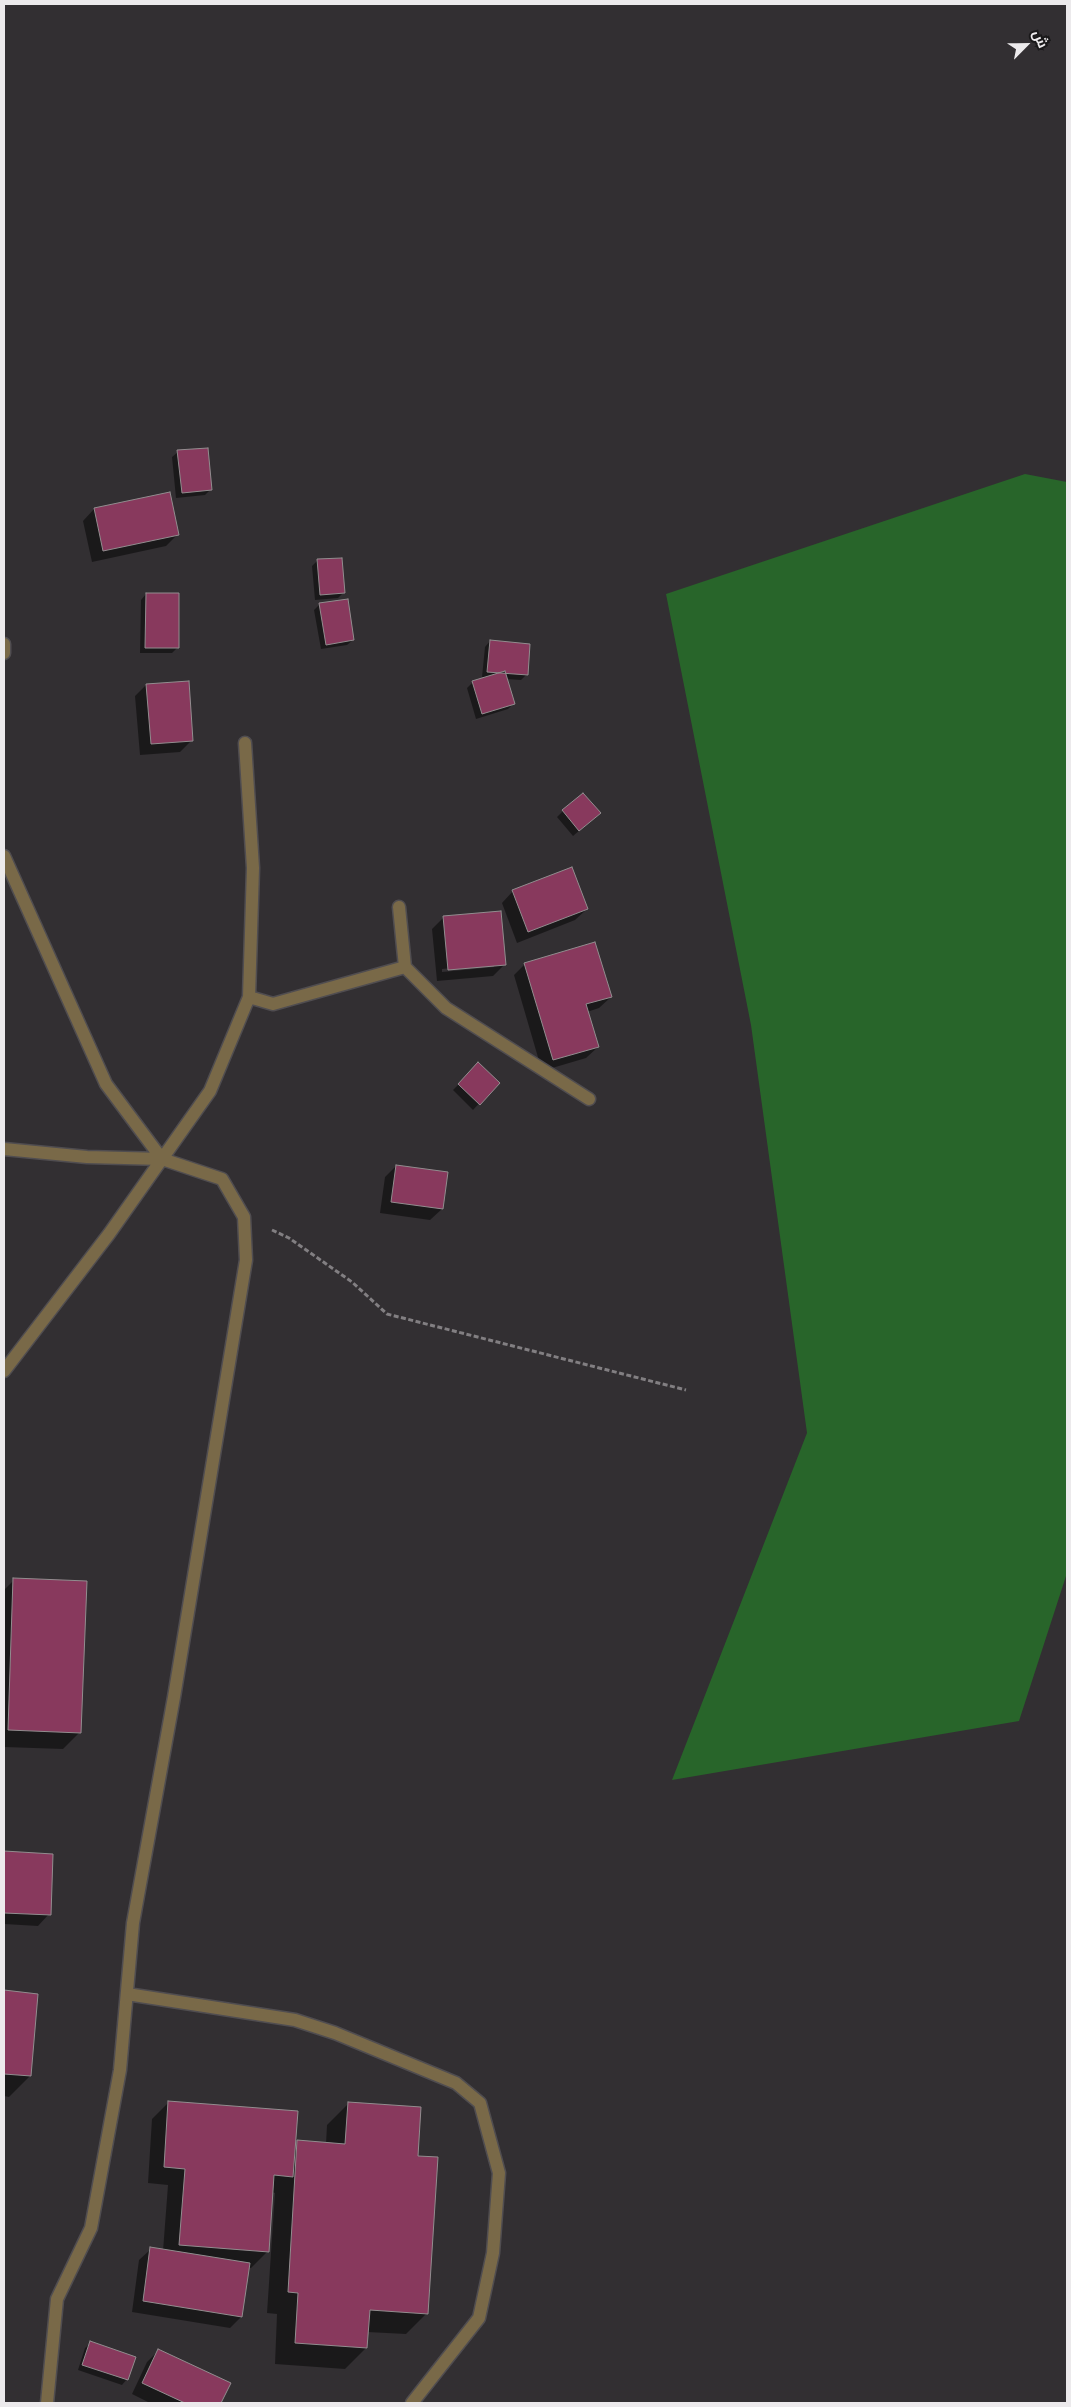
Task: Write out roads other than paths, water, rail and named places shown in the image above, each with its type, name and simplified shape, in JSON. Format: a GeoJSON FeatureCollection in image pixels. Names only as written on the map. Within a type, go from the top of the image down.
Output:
{"type":"FeatureCollection","features":[{"type":"Feature","properties":{"kind":"street"},"geometry":{"type":"LineString","coordinates":[[4,644],[4,653]]}},
{"type":"Feature","properties":{"kind":"street"},"geometry":{"type":"LineString","coordinates":[[4,1371],[109,1234],[210,1091],[249,997],[253,868],[245,743]]}},
{"type":"Feature","properties":{"kind":"street"},"geometry":{"type":"LineString","coordinates":[[4,856],[106,1084],[162,1159]]}},
{"type":"Feature","properties":{"kind":"street"},"geometry":{"type":"LineString","coordinates":[[399,907],[405,967],[446,1008],[589,1099]]}},
{"type":"Feature","properties":{"kind":"street"},"geometry":{"type":"LineString","coordinates":[[249,997],[273,1004],[405,967]]}},
{"type":"Feature","properties":{"kind":"street"},"geometry":{"type":"LineString","coordinates":[[4,1149],[87,1157],[162,1159],[222,1179],[244,1217],[246,1260],[174,1697],[133,1923],[120,2070],[91,2228],[57,2299],[47,2403]]}},
{"type":"Feature","properties":{"kind":"street"},"geometry":{"type":"LineString","coordinates":[[127,1994],[295,2020],[361,2043],[456,2082],[480,2103],[499,2173],[493,2253],[479,2318],[412,2403]]}}]}
